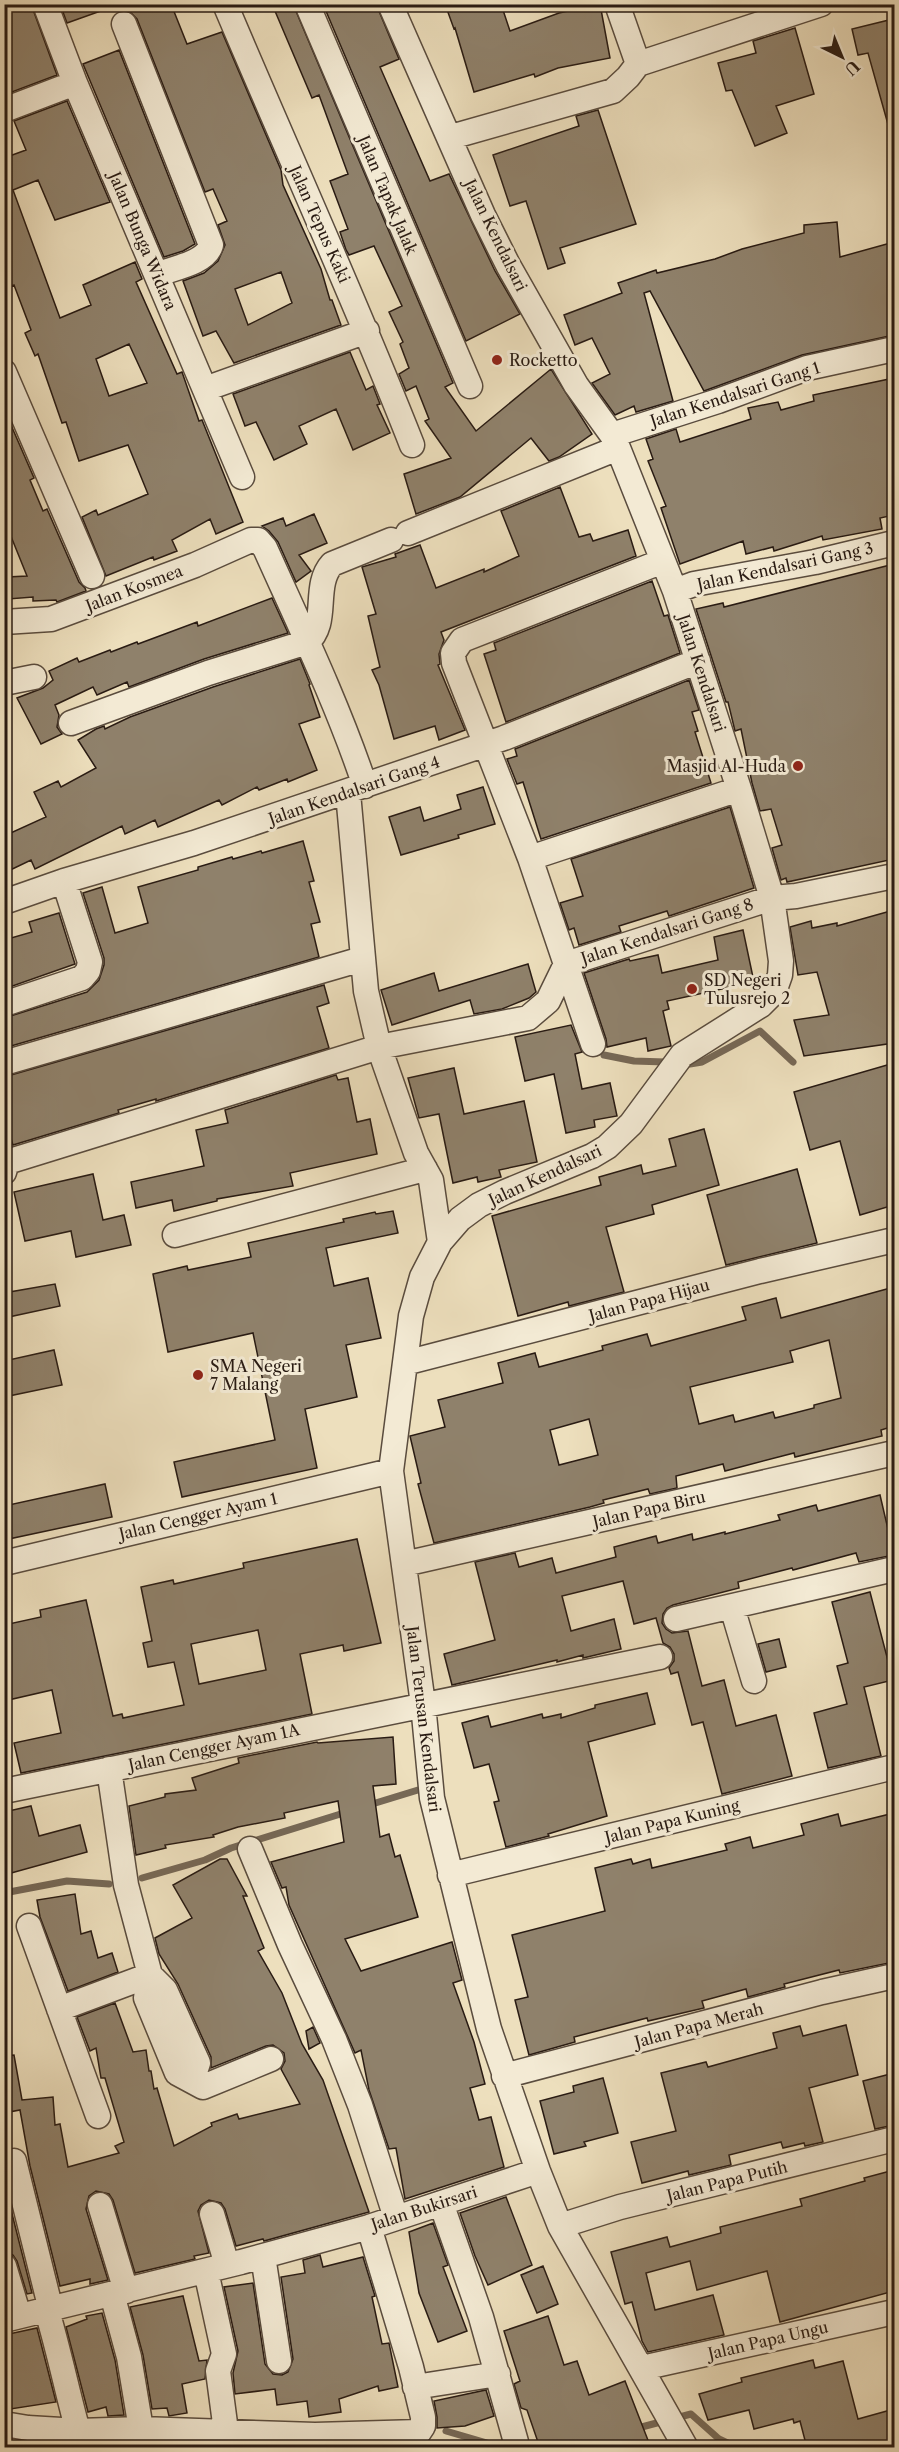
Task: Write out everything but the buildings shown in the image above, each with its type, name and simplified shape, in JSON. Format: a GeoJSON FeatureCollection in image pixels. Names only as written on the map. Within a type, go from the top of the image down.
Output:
{"type":"FeatureCollection","features":[{"type":"Feature","properties":{"kind":"street","name":"Jalan Bunga Widara"},"geometry":{"type":"LineString","coordinates":[[45,4],[75,83],[158,274],[242,477]]}},
{"type":"Feature","properties":{"kind":"street","name":"Jalan Tepus Kaki"},"geometry":{"type":"LineString","coordinates":[[225,4],[367,331],[412,445]]}},
{"type":"Feature","properties":{"kind":"street","name":"Jalan Tapak Jalak"},"geometry":{"type":"LineString","coordinates":[[307,4],[470,386]]}},
{"type":"Feature","properties":{"kind":"street","name":"Jalan Kendalsari"},"geometry":{"type":"LineString","coordinates":[[390,4],[451,137],[483,215],[508,264],[576,385],[615,441],[675,591],[739,789],[772,898],[781,961],[780,975],[774,992],[761,1005],[682,1055],[631,1124],[607,1147],[592,1156],[505,1192],[479,1205],[460,1219],[429,1259],[417,1290],[405,1363]]}},
{"type":"Feature","properties":{"kind":"street"},"geometry":{"type":"LineString","coordinates":[[617,4],[638,64]]}},
{"type":"Feature","properties":{"kind":"street"},"geometry":{"type":"LineString","coordinates":[[451,137],[613,91],[638,64],[821,4]]}},
{"type":"Feature","properties":{"kind":"street"},"geometry":{"type":"LineString","coordinates":[[124,24],[211,245],[208,253],[200,258],[158,274]]}},
{"type":"Feature","properties":{"kind":"street"},"geometry":{"type":"LineString","coordinates":[[4,110],[75,83]]}},
{"type":"Feature","properties":{"kind":"street"},"geometry":{"type":"LineString","coordinates":[[205,389],[367,331]]}},
{"type":"Feature","properties":{"kind":"street","name":"Jalan Kendalsari Gang 1"},"geometry":{"type":"LineString","coordinates":[[307,642],[318,629],[322,584],[332,564],[615,441],[718,401],[807,368],[894,349]]}},
{"type":"Feature","properties":{"kind":"street"},"geometry":{"type":"LineString","coordinates":[[4,372],[92,576]]}},
{"type":"Feature","properties":{"kind":"street","name":"Jalan Kosmea"},"geometry":{"type":"LineString","coordinates":[[4,622],[51,619],[195,565],[251,540],[258,540],[265,548],[307,642]]}},
{"type":"Feature","properties":{"kind":"street","name":"Jalan Kendalsari Gang 3"},"geometry":{"type":"LineString","coordinates":[[675,591],[694,584],[815,562],[894,543]]}},
{"type":"Feature","properties":{"kind":"street"},"geometry":{"type":"LineString","coordinates":[[592,1044],[530,858],[484,745],[454,663],[456,646],[462,640],[663,561]]}},
{"type":"Feature","properties":{"kind":"street"},"geometry":{"type":"LineString","coordinates":[[72,723],[208,673],[307,642],[350,741],[356,790],[362,958],[366,991],[379,1047],[416,1153],[431,1180],[440,1242]]}},
{"type":"Feature","properties":{"kind":"street","name":"Jalan Kendalsari Gang 4"},"geometry":{"type":"LineString","coordinates":[[4,902],[64,881],[194,843],[356,790],[484,745],[698,661]]}},
{"type":"Feature","properties":{"kind":"street"},"geometry":{"type":"LineString","coordinates":[[4,683],[34,677]]}},
{"type":"Feature","properties":{"kind":"street"},"geometry":{"type":"LineString","coordinates":[[530,858],[739,789]]}},
{"type":"Feature","properties":{"kind":"street","name":"Jalan Kendalsari Gang 8"},"geometry":{"type":"LineString","coordinates":[[4,1172],[7,1162],[379,1047],[528,1018],[540,1010],[552,993],[566,964],[772,898],[796,896],[894,876]]}},
{"type":"Feature","properties":{"kind":"street"},"geometry":{"type":"LineString","coordinates":[[4,1004],[82,978],[88,971],[90,962],[64,881]]}},
{"type":"Feature","properties":{"kind":"street"},"geometry":{"type":"LineString","coordinates":[[4,1063],[362,958]]}},
{"type":"Feature","properties":{"kind":"street"},"geometry":{"type":"LineString","coordinates":[[176,1235],[425,1169]]}},
{"type":"Feature","properties":{"kind":"street","name":"Jalan Papa Hijau"},"geometry":{"type":"LineString","coordinates":[[405,1363],[760,1271],[894,1240]]}},
{"type":"Feature","properties":{"kind":"street","name":"Jalan Terusan Kendalsari"},"geometry":{"type":"LineString","coordinates":[[405,1363],[391,1471],[423,1704],[432,1798],[489,2029],[538,2171]]}},
{"type":"Feature","properties":{"kind":"street","name":"Jalan Papa Biru"},"geometry":{"type":"LineString","coordinates":[[404,1564],[894,1453]]}},
{"type":"Feature","properties":{"kind":"street","name":"Jalan Cengger Ayam 1"},"geometry":{"type":"LineString","coordinates":[[4,1563],[391,1471]]}},
{"type":"Feature","properties":{"kind":"street"},"geometry":{"type":"LineString","coordinates":[[676,1619],[894,1569]]}},
{"type":"Feature","properties":{"kind":"street"},"geometry":{"type":"LineString","coordinates":[[732,1606],[754,1682]]}},
{"type":"Feature","properties":{"kind":"street","name":"Jalan Cengger Ayam 1A"},"geometry":{"type":"LineString","coordinates":[[4,1791],[660,1657]]}},
{"type":"Feature","properties":{"kind":"street","name":"Jalan Papa Kuning"},"geometry":{"type":"LineString","coordinates":[[450,1875],[894,1767]]}},
{"type":"Feature","properties":{"kind":"street"},"geometry":{"type":"LineString","coordinates":[[109,1769],[126,1885],[150,1975],[165,1990],[198,2063],[192,2080],[203,2087],[271,2059]]}},
{"type":"Feature","properties":{"kind":"street"},"geometry":{"type":"LineString","coordinates":[[250,1849],[356,2094],[396,2218]]}},
{"type":"Feature","properties":{"kind":"street"},"geometry":{"type":"LineString","coordinates":[[29,1926],[98,2116]]}},
{"type":"Feature","properties":{"kind":"street"},"geometry":{"type":"LineString","coordinates":[[59,2008],[150,1975]]}},
{"type":"Feature","properties":{"kind":"street","name":"Jalan Papa Merah"},"geometry":{"type":"LineString","coordinates":[[504,2076],[822,1992],[894,1976]]}},
{"type":"Feature","properties":{"kind":"street","name":"Jalan Papa Putih"},"geometry":{"type":"LineString","coordinates":[[560,2226],[620,2207],[894,2139]]}},
{"type":"Feature","properties":{"kind":"street"},"geometry":{"type":"LineString","coordinates":[[14,2161],[78,2431]]}},
{"type":"Feature","properties":{"kind":"street"},"geometry":{"type":"LineString","coordinates":[[538,2171],[560,2226],[686,2448]]}},
{"type":"Feature","properties":{"kind":"street","name":"Jalan Bukirsari"},"geometry":{"type":"LineString","coordinates":[[11,2318],[217,2268],[369,2227],[538,2171]]}},
{"type":"Feature","properties":{"kind":"street"},"geometry":{"type":"LineString","coordinates":[[441,2203],[481,2317],[516,2442]]}},
{"type":"Feature","properties":{"kind":"street"},"geometry":{"type":"LineString","coordinates":[[100,2205],[112,2240],[141,2429]]}},
{"type":"Feature","properties":{"kind":"street"},"geometry":{"type":"LineString","coordinates":[[212,2214],[224,2355],[218,2371],[226,2431]]}},
{"type":"Feature","properties":{"kind":"street"},"geometry":{"type":"LineString","coordinates":[[4,2424],[78,2431],[113,2439],[141,2429],[315,2435],[419,2432],[423,2426],[423,2417],[369,2227]]}},
{"type":"Feature","properties":{"kind":"street"},"geometry":{"type":"LineString","coordinates":[[264,2256],[279,2361]]}},
{"type":"Feature","properties":{"kind":"street"},"geometry":{"type":"LineString","coordinates":[[4,2266],[11,2318]]}},
{"type":"Feature","properties":{"kind":"street","name":"Jalan Papa Ungu"},"geometry":{"type":"LineString","coordinates":[[642,2368],[894,2312]]}},
{"type":"Feature","properties":{"kind":"street"},"geometry":{"type":"LineString","coordinates":[[415,2387],[498,2374]]}},
{"type":"Feature","properties":{"kind":"waterway"},"geometry":{"type":"LineString","coordinates":[[690,1064],[702,1062],[760,1031],[793,1062]]}},
{"type":"Feature","properties":{"kind":"waterway"},"geometry":{"type":"LineString","coordinates":[[604,1055],[634,1061],[665,1062]]}},
{"type":"Feature","properties":{"kind":"waterway"},"geometry":{"type":"LineString","coordinates":[[369,1805],[418,1790]]}},
{"type":"Feature","properties":{"kind":"waterway"},"geometry":{"type":"LineString","coordinates":[[142,1878],[205,1860],[231,1848],[347,1812]]}},
{"type":"Feature","properties":{"kind":"waterway"},"geometry":{"type":"LineString","coordinates":[[4,1893],[67,1881],[109,1884]]}},
{"type":"Feature","properties":{"kind":"waterway"},"geometry":{"type":"LineString","coordinates":[[634,2429],[691,2414],[719,2439],[738,2448]]}},
{"type":"Feature","properties":{"kind":"waterway"},"geometry":{"type":"LineString","coordinates":[[446,2431],[504,2448]]}},
{"type":"Feature","properties":{"kind":"place","name":"Rocketto"},"geometry":{"type":"Point","coordinates":[497,360]}},
{"type":"Feature","properties":{"kind":"place","name":"Masjid Al-Huda"},"geometry":{"type":"Point","coordinates":[798,766]}},
{"type":"Feature","properties":{"kind":"place","name":"SD Negeri Tulusrejo 2"},"geometry":{"type":"Point","coordinates":[692,989]}},
{"type":"Feature","properties":{"kind":"place","name":"SMA Negeri 7 Malang"},"geometry":{"type":"Point","coordinates":[198,1375]}}]}
